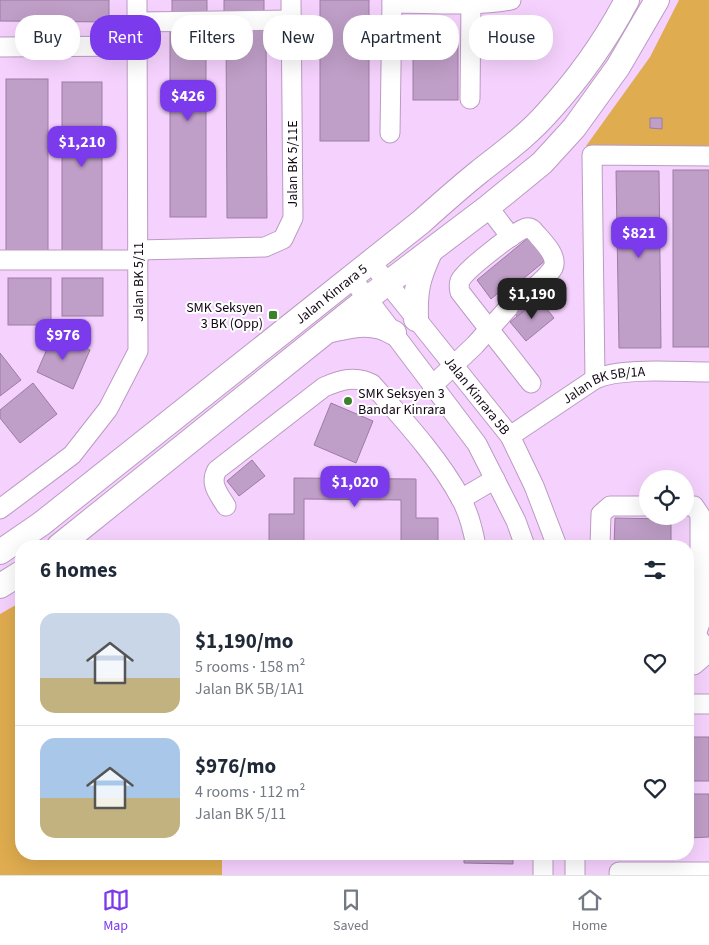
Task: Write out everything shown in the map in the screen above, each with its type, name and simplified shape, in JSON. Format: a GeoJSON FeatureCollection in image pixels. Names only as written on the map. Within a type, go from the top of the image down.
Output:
{"type":"FeatureCollection","features":[{"type":"Feature","properties":{"kind":"main road","name":"Jalan Kinrara 5"},"geometry":{"type":"LineString","coordinates":[[17,540],[40,524],[421,222],[478,172],[517,142],[548,113],[580,74],[618,19],[628,0]]}},
{"type":"Feature","properties":{"kind":"main road","name":"Jalan Kinrara 5"},"geometry":{"type":"LineString","coordinates":[[66,540],[368,298],[488,207],[542,163],[574,128],[618,66],[657,0]]}},
{"type":"Feature","properties":{"kind":"main road"},"geometry":{"type":"LineString","coordinates":[[416,319],[416,298],[420,272],[431,251]]}},
{"type":"Feature","properties":{"kind":"main road"},"geometry":{"type":"LineString","coordinates":[[326,332],[352,326],[376,325],[384,327],[394,334]]}},
{"type":"Feature","properties":{"kind":"main road","name":"Jalan Kinrara 5"},"geometry":{"type":"LineString","coordinates":[[0,552],[15,542]]}},
{"type":"Feature","properties":{"kind":"main road"},"geometry":{"type":"LineString","coordinates":[[0,586],[15,577]]}},
{"type":"Feature","properties":{"kind":"street","name":"Jalan BK 5/11"},"geometry":{"type":"LineString","coordinates":[[137,0],[137,15]]}},
{"type":"Feature","properties":{"kind":"street","name":"Jalan BK 5/11E"},"geometry":{"type":"LineString","coordinates":[[291,0],[291,15]]}},
{"type":"Feature","properties":{"kind":"street"},"geometry":{"type":"LineString","coordinates":[[390,133],[392,1],[496,2],[511,0]]}},
{"type":"Feature","properties":{"kind":"street"},"geometry":{"type":"LineString","coordinates":[[470,99],[471,2]]}},
{"type":"Feature","properties":{"kind":"street"},"geometry":{"type":"LineString","coordinates":[[161,22],[263,20]]}},
{"type":"Feature","properties":{"kind":"street"},"geometry":{"type":"LineString","coordinates":[[0,47],[90,46]]}},
{"type":"Feature","properties":{"kind":"street","name":"Jalan BK 5/11"},"geometry":{"type":"LineString","coordinates":[[0,509],[72,455],[108,409],[138,351],[137,60]]}},
{"type":"Feature","properties":{"kind":"street","name":"Jalan BK 5/11E"},"geometry":{"type":"LineString","coordinates":[[0,260],[138,255],[265,247],[283,238],[293,218],[291,60]]}},
{"type":"Feature","properties":{"kind":"street"},"geometry":{"type":"LineString","coordinates":[[596,379],[592,155],[709,156]]}},
{"type":"Feature","properties":{"kind":"street"},"geometry":{"type":"LineString","coordinates":[[488,207],[511,236]]}},
{"type":"Feature","properties":{"kind":"street"},"geometry":{"type":"LineString","coordinates":[[531,383],[460,292],[460,282],[480,260],[511,236],[526,228],[530,228],[534,230],[553,255],[553,268],[533,289]]}},
{"type":"Feature","properties":{"kind":"street","name":"Jalan Kinrara 5B"},"geometry":{"type":"LineString","coordinates":[[370,262],[510,436],[534,486],[555,540]]}},
{"type":"Feature","properties":{"kind":"street"},"geometry":{"type":"LineString","coordinates":[[351,276],[477,444],[516,521],[523,540]]}},
{"type":"Feature","properties":{"kind":"street"},"geometry":{"type":"LineString","coordinates":[[432,386],[454,366],[509,306]]}},
{"type":"Feature","properties":{"kind":"street","name":"Jalan BK 5B/1A"},"geometry":{"type":"LineString","coordinates":[[510,436],[596,379],[607,374],[621,372],[709,372]]}},
{"type":"Feature","properties":{"kind":"street"},"geometry":{"type":"LineString","coordinates":[[226,506],[213,484],[213,476],[217,470],[324,387],[347,379],[365,380],[372,384],[437,461],[461,499],[469,517],[475,540]]}},
{"type":"Feature","properties":{"kind":"street"},"geometry":{"type":"LineString","coordinates":[[461,499],[495,478]]}},
{"type":"Feature","properties":{"kind":"street"},"geometry":{"type":"LineString","coordinates":[[600,540],[600,514],[610,506],[639,506]]}},
{"type":"Feature","properties":{"kind":"street"},"geometry":{"type":"LineString","coordinates":[[694,506],[700,515],[700,623],[694,632]]}},
{"type":"Feature","properties":{"kind":"street"},"geometry":{"type":"LineString","coordinates":[[694,637],[702,643],[703,657],[694,665]]}},
{"type":"Feature","properties":{"kind":"street"},"geometry":{"type":"LineString","coordinates":[[694,704],[709,704]]}},
{"type":"Feature","properties":{"kind":"street"},"geometry":{"type":"LineString","coordinates":[[543,860],[543,875]]}},
{"type":"Feature","properties":{"kind":"street"},"geometry":{"type":"LineString","coordinates":[[575,860],[575,875]]}},
{"type":"Feature","properties":{"kind":"street"},"geometry":{"type":"LineString","coordinates":[[619,872],[709,872]]}},
{"type":"Feature","properties":{"kind":"shaded area"},"geometry":{"type":"Polygon","coordinates":[[[679,0],[709,0],[709,146],[586,146],[650,57],[679,0]]]}},
{"type":"Feature","properties":{"kind":"shaded area"},"geometry":{"type":"Polygon","coordinates":[[[15,605],[15,860],[222,860],[222,875],[0,875],[0,614],[15,605]]]}},
{"type":"Feature","properties":{"kind":"building"},"geometry":{"type":"Polygon","coordinates":[[[0,0],[109,0],[109,15],[90,15],[90,22],[80,22],[80,15],[15,15],[15,21],[0,21],[0,0]]]}},
{"type":"Feature","properties":{"kind":"building"},"geometry":{"type":"Polygon","coordinates":[[[172,0],[207,0],[207,15],[172,15],[172,0]]]}},
{"type":"Feature","properties":{"kind":"building"},"geometry":{"type":"Polygon","coordinates":[[[224,0],[264,0],[263,17],[224,15],[224,0]]]}},
{"type":"Feature","properties":{"kind":"building"},"geometry":{"type":"Polygon","coordinates":[[[320,0],[369,0],[369,15],[343,15],[343,60],[369,60],[369,141],[320,141],[320,60],[333,60],[333,15],[320,15],[320,0]]]}},
{"type":"Feature","properties":{"kind":"building"},"geometry":{"type":"Polygon","coordinates":[[[171,28],[171,60],[206,60],[206,217],[170,217],[171,28]]]}},
{"type":"Feature","properties":{"kind":"building"},"geometry":{"type":"Polygon","coordinates":[[[253,28],[263,28],[263,60],[266,60],[267,218],[227,218],[226,60],[253,60],[253,28]]]}},
{"type":"Feature","properties":{"kind":"building"},"geometry":{"type":"Polygon","coordinates":[[[413,60],[458,60],[458,100],[413,100],[413,60]]]}},
{"type":"Feature","properties":{"kind":"building"},"geometry":{"type":"Polygon","coordinates":[[[6,79],[48,79],[48,255],[6,255],[6,79]]]}},
{"type":"Feature","properties":{"kind":"building"},"geometry":{"type":"Polygon","coordinates":[[[62,82],[102,82],[102,254],[62,254],[62,82]]]}},
{"type":"Feature","properties":{"kind":"building"},"geometry":{"type":"Polygon","coordinates":[[[650,118],[662,118],[662,129],[650,128],[650,118]]]}},
{"type":"Feature","properties":{"kind":"building"},"geometry":{"type":"Polygon","coordinates":[[[673,170],[709,170],[709,347],[673,347],[673,170]]]}},
{"type":"Feature","properties":{"kind":"building"},"geometry":{"type":"Polygon","coordinates":[[[616,171],[659,171],[661,348],[619,348],[616,171]]]}},
{"type":"Feature","properties":{"kind":"building"},"geometry":{"type":"Polygon","coordinates":[[[528,238],[546,260],[524,278],[542,300],[519,319],[498,293],[491,299],[477,280],[528,238]]]}},
{"type":"Feature","properties":{"kind":"building"},"geometry":{"type":"Polygon","coordinates":[[[8,278],[51,278],[51,325],[8,325],[8,278]]]}},
{"type":"Feature","properties":{"kind":"building"},"geometry":{"type":"Polygon","coordinates":[[[62,278],[103,278],[103,316],[62,316],[62,278]]]}},
{"type":"Feature","properties":{"kind":"building"},"geometry":{"type":"Polygon","coordinates":[[[539,299],[554,318],[526,341],[510,322],[539,299]]]}},
{"type":"Feature","properties":{"kind":"building"},"geometry":{"type":"Polygon","coordinates":[[[54,333],[90,350],[73,389],[37,372],[54,333]]]}},
{"type":"Feature","properties":{"kind":"building"},"geometry":{"type":"Polygon","coordinates":[[[0,353],[21,380],[0,396],[0,353]]]}},
{"type":"Feature","properties":{"kind":"building"},"geometry":{"type":"Polygon","coordinates":[[[33,383],[57,414],[20,443],[0,418],[0,410],[33,383]]]}},
{"type":"Feature","properties":{"kind":"building"},"geometry":{"type":"Polygon","coordinates":[[[331,403],[373,421],[356,463],[314,445],[331,403]]]}},
{"type":"Feature","properties":{"kind":"building"},"geometry":{"type":"Polygon","coordinates":[[[252,460],[265,476],[239,496],[227,481],[252,460]]]}},
{"type":"Feature","properties":{"kind":"building"},"geometry":{"type":"Polygon","coordinates":[[[294,478],[416,479],[416,518],[438,518],[438,540],[401,540],[401,500],[304,499],[304,540],[269,540],[269,514],[294,514],[294,478]]]}},
{"type":"Feature","properties":{"kind":"building"},"geometry":{"type":"Polygon","coordinates":[[[615,518],[639,518],[639,525],[671,525],[671,540],[614,540],[615,518]]]}},
{"type":"Feature","properties":{"kind":"building"},"geometry":{"type":"Polygon","coordinates":[[[694,737],[709,737],[709,781],[694,781],[694,737]]]}},
{"type":"Feature","properties":{"kind":"building"},"geometry":{"type":"Polygon","coordinates":[[[694,794],[709,794],[709,837],[694,838],[694,794]]]}},
{"type":"Feature","properties":{"kind":"building"},"geometry":{"type":"Polygon","coordinates":[[[464,860],[513,860],[513,864],[464,863],[464,860]]]}},
{"type":"Feature","properties":{"kind":"tunnel"},"geometry":{"type":"LineString","coordinates":[[509,307],[533,289]]}},
{"type":"Feature","properties":{"kind":"place","name":"SMK Seksyen 3 BK (Opp)"},"geometry":{"type":"Point","coordinates":[273,315]}},
{"type":"Feature","properties":{"kind":"place","name":"SMK Seksyen 3 Bandar Kinrara"},"geometry":{"type":"Point","coordinates":[348,401]}}]}
